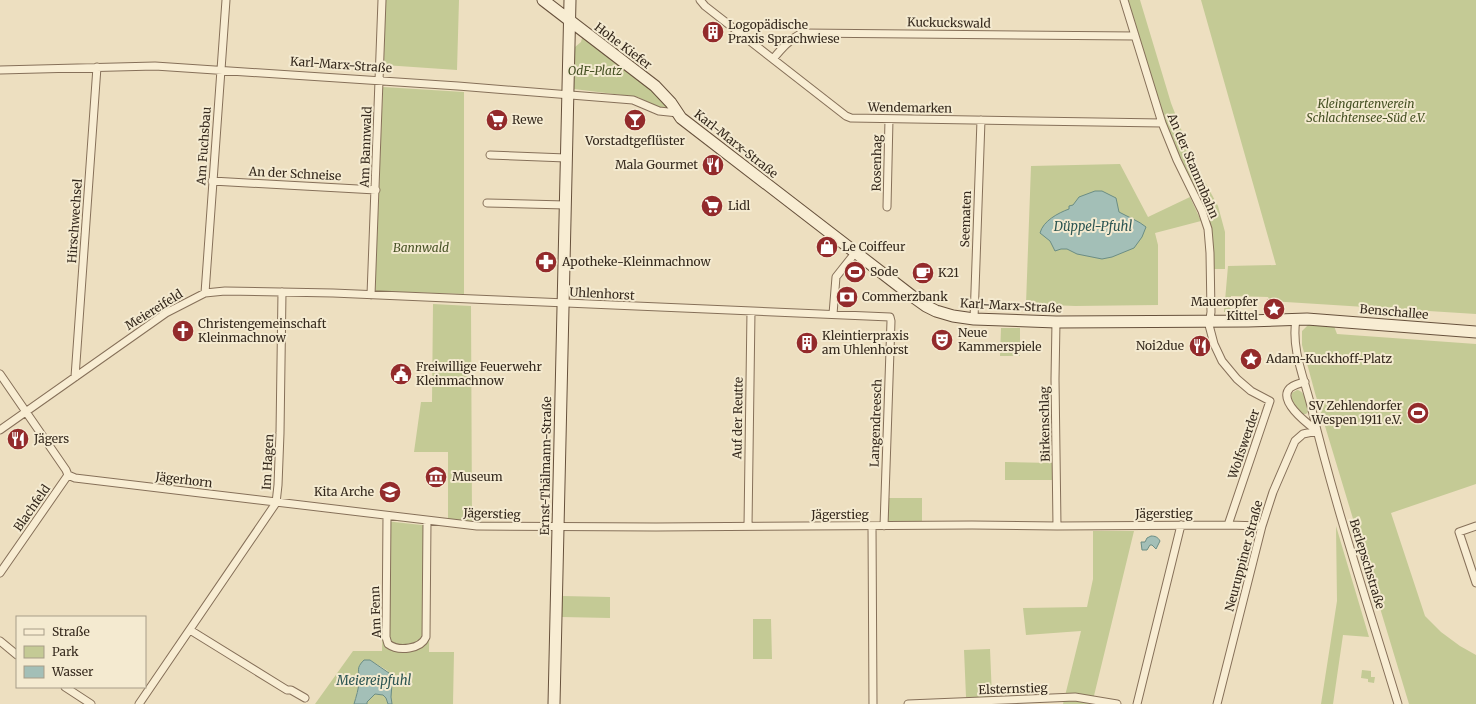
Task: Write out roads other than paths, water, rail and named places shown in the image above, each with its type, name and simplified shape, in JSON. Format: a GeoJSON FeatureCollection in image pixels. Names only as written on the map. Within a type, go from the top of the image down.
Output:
{"type":"FeatureCollection","features":[{"type":"Feature","properties":{"kind":"street","name":"Am Fuchsbau"},"geometry":{"type":"LineString","coordinates":[[205,293],[226,0]]}},
{"type":"Feature","properties":{"kind":"street","name":"Am Bannwald"},"geometry":{"type":"LineString","coordinates":[[371,295],[382,0]]}},
{"type":"Feature","properties":{"kind":"street","name":"Hohe Kiefer"},"geometry":{"type":"LineString","coordinates":[[543,0],[654,86],[671,103],[680,116]]}},
{"type":"Feature","properties":{"kind":"street","name":"Ernst-Thälmann-Straße"},"geometry":{"type":"LineString","coordinates":[[554,704],[570,0]]}},
{"type":"Feature","properties":{"kind":"street","name":"Wendemarken"},"geometry":{"type":"LineString","coordinates":[[700,0],[705,6],[846,116],[851,118],[1162,123]]}},
{"type":"Feature","properties":{"kind":"street","name":"An der Stammbahn"},"geometry":{"type":"LineString","coordinates":[[1124,0],[1162,123],[1177,160],[1202,211],[1208,230],[1210,241],[1210,322]]}},
{"type":"Feature","properties":{"kind":"street","name":"Kuckuckswald"},"geometry":{"type":"LineString","coordinates":[[773,59],[793,38],[802,33],[1135,36]]}},
{"type":"Feature","properties":{"kind":"street","name":"Karl-Marx-Straße"},"geometry":{"type":"LineString","coordinates":[[0,70],[155,66],[379,80],[633,100],[659,111],[680,116],[855,252],[930,308],[944,314],[974,319],[1056,322],[1210,322],[1309,319]]}},
{"type":"Feature","properties":{"kind":"street","name":"Hirschwechsel"},"geometry":{"type":"LineString","coordinates":[[75,377],[97,67]]}},
{"type":"Feature","properties":{"kind":"street","name":"Rosenhag"},"geometry":{"type":"LineString","coordinates":[[887,207],[889,119]]}},
{"type":"Feature","properties":{"kind":"street","name":"Seematen"},"geometry":{"type":"LineString","coordinates":[[974,319],[981,120]]}},
{"type":"Feature","properties":{"kind":"street"},"geometry":{"type":"LineString","coordinates":[[490,155],[566,158]]}},
{"type":"Feature","properties":{"kind":"street","name":"An der Schneise"},"geometry":{"type":"LineString","coordinates":[[212,181],[376,190]]}},
{"type":"Feature","properties":{"kind":"street"},"geometry":{"type":"LineString","coordinates":[[487,203],[565,205]]}},
{"type":"Feature","properties":{"kind":"street"},"geometry":{"type":"LineString","coordinates":[[833,314],[836,277],[855,252]]}},
{"type":"Feature","properties":{"kind":"street","name":"Meiereifeld"},"geometry":{"type":"LineString","coordinates":[[0,430],[166,312],[205,293],[225,291],[371,295]]}},
{"type":"Feature","properties":{"kind":"street","name":"Im Hagen"},"geometry":{"type":"LineString","coordinates":[[138,704],[276,503],[281,410],[282,292]]}},
{"type":"Feature","properties":{"kind":"street","name":"Uhlenhorst"},"geometry":{"type":"LineString","coordinates":[[371,295],[833,314],[890,317],[891,321]]}},
{"type":"Feature","properties":{"kind":"street","name":"Auf der Reutte"},"geometry":{"type":"LineString","coordinates":[[748,526],[751,311]]}},
{"type":"Feature","properties":{"kind":"street","name":"Benschallee"},"geometry":{"type":"LineString","coordinates":[[1309,319],[1476,332]]}},
{"type":"Feature","properties":{"kind":"street","name":"Berlepschstraße"},"geometry":{"type":"LineString","coordinates":[[1296,320],[1295,337],[1317,430],[1398,704]]}},
{"type":"Feature","properties":{"kind":"street","name":"Langendreesch"},"geometry":{"type":"LineString","coordinates":[[884,526],[891,321]]}},
{"type":"Feature","properties":{"kind":"street","name":"Birkenschlag"},"geometry":{"type":"LineString","coordinates":[[1056,322],[1055,379],[1057,526]]}},
{"type":"Feature","properties":{"kind":"street","name":"Wolfswerder"},"geometry":{"type":"LineString","coordinates":[[1210,322],[1210,331],[1214,344],[1222,361],[1244,385],[1259,396],[1270,401],[1228,525]]}},
{"type":"Feature","properties":{"kind":"street"},"geometry":{"type":"LineString","coordinates":[[0,374],[68,475]]}},
{"type":"Feature","properties":{"kind":"street"},"geometry":{"type":"LineString","coordinates":[[1305,382],[1290,389],[1287,395],[1298,416],[1317,430]]}},
{"type":"Feature","properties":{"kind":"street","name":"Neuruppiner Straße"},"geometry":{"type":"LineString","coordinates":[[1217,704],[1262,526],[1273,492],[1295,441],[1303,434],[1317,430]]}},
{"type":"Feature","properties":{"kind":"street","name":"Jägerhorn"},"geometry":{"type":"LineString","coordinates":[[68,475],[75,478],[418,520]]}},
{"type":"Feature","properties":{"kind":"street","name":"Blachfeld"},"geometry":{"type":"LineString","coordinates":[[0,573],[68,475]]}},
{"type":"Feature","properties":{"kind":"street","name":"Am Fenn"},"geometry":{"type":"LineString","coordinates":[[387,516],[386,637],[388,644],[396,648],[418,646],[424,642],[426,637],[427,521]]}},
{"type":"Feature","properties":{"kind":"street","name":"Jägerstieg"},"geometry":{"type":"LineString","coordinates":[[418,520],[477,526],[558,527],[1262,526]]}},
{"type":"Feature","properties":{"kind":"street"},"geometry":{"type":"LineString","coordinates":[[1137,704],[1180,525]]}},
{"type":"Feature","properties":{"kind":"street"},"geometry":{"type":"LineString","coordinates":[[872,526],[873,704]]}},
{"type":"Feature","properties":{"kind":"street"},"geometry":{"type":"LineString","coordinates":[[1476,526],[1459,532],[1476,583]]}},
{"type":"Feature","properties":{"kind":"street"},"geometry":{"type":"LineString","coordinates":[[190,630],[287,690],[291,690],[305,698]]}},
{"type":"Feature","properties":{"kind":"street"},"geometry":{"type":"LineString","coordinates":[[0,641],[16,654]]}},
{"type":"Feature","properties":{"kind":"street"},"geometry":{"type":"LineString","coordinates":[[67,688],[91,704]]}},
{"type":"Feature","properties":{"kind":"street","name":"Elsternstieg"},"geometry":{"type":"LineString","coordinates":[[908,704],[1072,697],[1093,699],[1117,704]]}},
{"type":"Feature","properties":{"kind":"water","name":"Düppel-Pfuhl"},"geometry":{"type":"Polygon","coordinates":[[[1095,191],[1102,191],[1116,198],[1119,212],[1146,227],[1142,237],[1134,248],[1112,257],[1102,259],[1077,254],[1067,249],[1055,251],[1050,241],[1040,233],[1044,225],[1056,215],[1069,209],[1069,206],[1073,205],[1079,197],[1095,191]]]}},
{"type":"Feature","properties":{"kind":"water"},"geometry":{"type":"Polygon","coordinates":[[[1151,536],[1156,537],[1160,541],[1156,549],[1150,545],[1147,550],[1142,550],[1141,542],[1145,542],[1147,538],[1151,536]]]}},
{"type":"Feature","properties":{"kind":"water","name":"Meiereipfuhl"},"geometry":{"type":"Polygon","coordinates":[[[364,660],[370,660],[389,673],[392,684],[392,704],[388,704],[383,695],[375,694],[367,702],[367,704],[354,704],[358,687],[358,670],[364,660]]]}},
{"type":"Feature","properties":{"kind":"place","name":"Logopädische Praxis Sprachwiese"},"geometry":{"type":"Point","coordinates":[713,32]}},
{"type":"Feature","properties":{"kind":"place","name":"Rewe"},"geometry":{"type":"Point","coordinates":[497,120]}},
{"type":"Feature","properties":{"kind":"place","name":"Vorstadtgeflüster"},"geometry":{"type":"Point","coordinates":[635,120]}},
{"type":"Feature","properties":{"kind":"place","name":"Mala Gourmet"},"geometry":{"type":"Point","coordinates":[713,165]}},
{"type":"Feature","properties":{"kind":"place","name":"Lidl"},"geometry":{"type":"Point","coordinates":[712,206]}},
{"type":"Feature","properties":{"kind":"place","name":"Le Coiffeur"},"geometry":{"type":"Point","coordinates":[827,247]}},
{"type":"Feature","properties":{"kind":"place","name":"Apotheke-Kleinmachnow"},"geometry":{"type":"Point","coordinates":[546,262]}},
{"type":"Feature","properties":{"kind":"place","name":"Sode"},"geometry":{"type":"Point","coordinates":[855,272]}},
{"type":"Feature","properties":{"kind":"place","name":"K21"},"geometry":{"type":"Point","coordinates":[923,273]}},
{"type":"Feature","properties":{"kind":"place","name":"Commerzbank"},"geometry":{"type":"Point","coordinates":[847,297]}},
{"type":"Feature","properties":{"kind":"place","name":"Maueropfer Kittel"},"geometry":{"type":"Point","coordinates":[1274,309]}},
{"type":"Feature","properties":{"kind":"place","name":"Christengemeinschaft Kleinmachnow"},"geometry":{"type":"Point","coordinates":[183,331]}},
{"type":"Feature","properties":{"kind":"place","name":"Neue Kammerspiele"},"geometry":{"type":"Point","coordinates":[942,340]}},
{"type":"Feature","properties":{"kind":"place","name":"Kleintierpraxis am Uhlenhorst"},"geometry":{"type":"Point","coordinates":[807,343]}},
{"type":"Feature","properties":{"kind":"place","name":"Noi2due"},"geometry":{"type":"Point","coordinates":[1200,346]}},
{"type":"Feature","properties":{"kind":"place","name":"Adam-Kuckhoff-Platz"},"geometry":{"type":"Point","coordinates":[1251,359]}},
{"type":"Feature","properties":{"kind":"place","name":"Freiwillige Feuerwehr Kleinmachnow"},"geometry":{"type":"Point","coordinates":[401,374]}},
{"type":"Feature","properties":{"kind":"place","name":"SV Zehlendorfer Wespen 1911 e.V."},"geometry":{"type":"Point","coordinates":[1418,413]}},
{"type":"Feature","properties":{"kind":"place","name":"Jägers"},"geometry":{"type":"Point","coordinates":[18,439]}},
{"type":"Feature","properties":{"kind":"place","name":"Museum"},"geometry":{"type":"Point","coordinates":[436,477]}},
{"type":"Feature","properties":{"kind":"place","name":"Kita Arche"},"geometry":{"type":"Point","coordinates":[390,492]}},
{"type":"Feature","properties":{"kind":"park label","name":"OdF-Platz"},"geometry":{"type":"Point","coordinates":[595,71]}},
{"type":"Feature","properties":{"kind":"park label","name":"Kleingartenverein Schlachtensee-Süd e.V."},"geometry":{"type":"Point","coordinates":[1366,111]}},
{"type":"Feature","properties":{"kind":"park label","name":"Bannwald"},"geometry":{"type":"Point","coordinates":[421,248]}}]}
